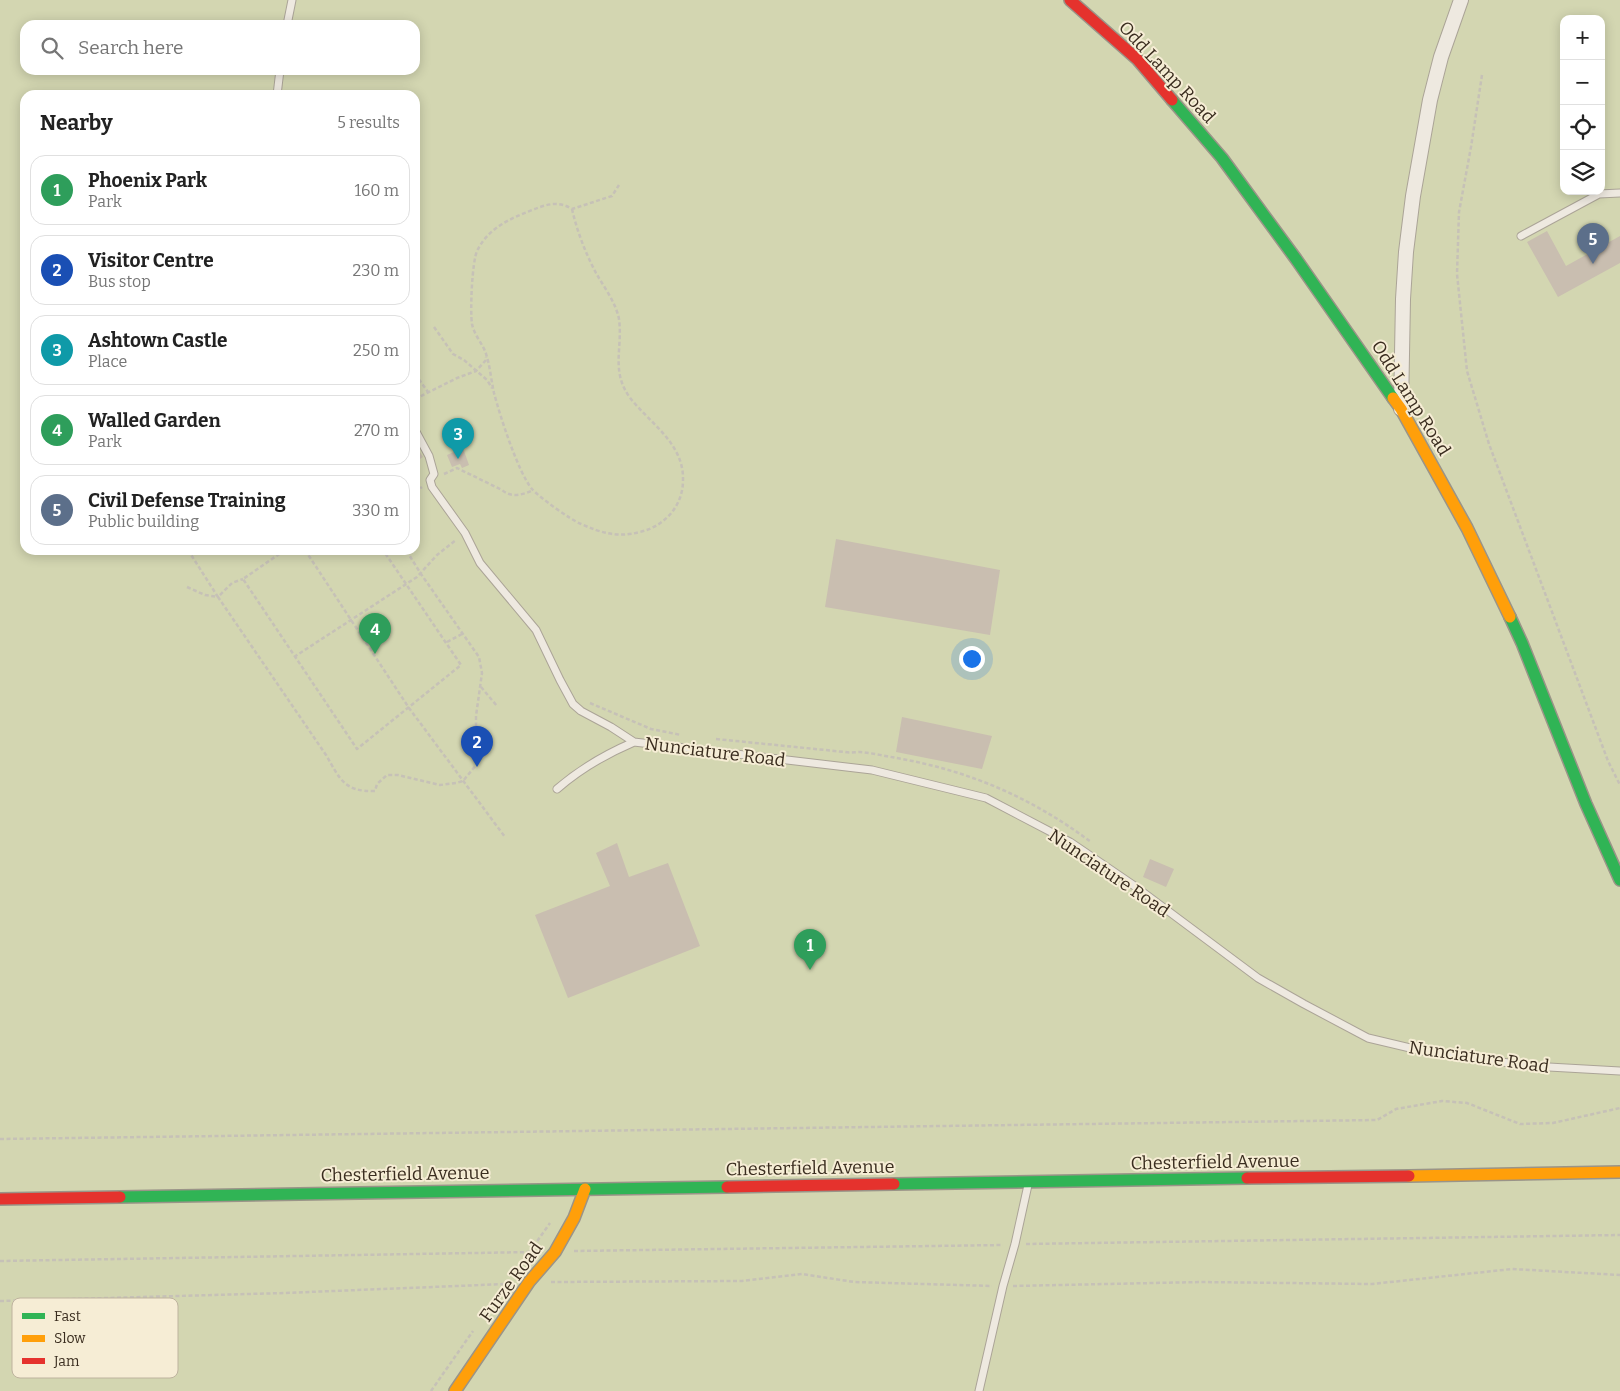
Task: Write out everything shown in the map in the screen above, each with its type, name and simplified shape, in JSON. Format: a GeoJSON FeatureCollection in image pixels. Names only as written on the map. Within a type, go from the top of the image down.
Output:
{"type":"FeatureCollection","features":[{"type":"Feature","properties":{"kind":"street","name":"Odd Lamp Road"},"geometry":{"type":"LineString","coordinates":[[1070,0],[1137,59],[1222,158],[1296,259],[1401,409],[1467,528],[1522,643],[1586,804],[1620,880]]}},
{"type":"Feature","properties":{"kind":"street"},"geometry":{"type":"LineString","coordinates":[[1401,409],[1403,299],[1406,252],[1413,196],[1430,100],[1461,0]]}},
{"type":"Feature","properties":{"kind":"street","name":"Chesterfield Avenue"},"geometry":{"type":"LineString","coordinates":[[0,1199],[1620,1172]]}},
{"type":"Feature","properties":{"kind":"street","name":"Furze Road"},"geometry":{"type":"LineString","coordinates":[[456,1391],[529,1282],[556,1252],[574,1218],[585,1189]]}},
{"type":"Feature","properties":{"kind":"lane"},"geometry":{"type":"LineString","coordinates":[[288,20],[292,0]]}},
{"type":"Feature","properties":{"kind":"lane"},"geometry":{"type":"LineString","coordinates":[[278,90],[280,75]]}},
{"type":"Feature","properties":{"kind":"lane"},"geometry":{"type":"LineString","coordinates":[[1521,236],[1599,194],[1620,192]]}},
{"type":"Feature","properties":{"kind":"lane"},"geometry":{"type":"LineString","coordinates":[[420,439],[429,456],[434,474],[430,480],[432,487],[465,533],[480,563],[536,630],[573,704],[581,711],[634,742]]}},
{"type":"Feature","properties":{"kind":"lane","name":"Nunciature Road"},"geometry":{"type":"LineString","coordinates":[[557,789],[587,766],[612,751],[634,742],[872,770],[986,798],[1070,842],[1145,894],[1258,978],[1368,1038],[1427,1052],[1484,1060],[1532,1066],[1620,1072]]}},
{"type":"Feature","properties":{"kind":"lane"},"geometry":{"type":"LineString","coordinates":[[979,1391],[1002,1286],[1015,1244],[1029,1182]]}},
{"type":"Feature","properties":{"kind":"path"},"geometry":{"type":"LineString","coordinates":[[1482,75],[1471,147],[1458,212],[1457,274],[1467,371],[1489,444],[1608,761],[1620,785]]}},
{"type":"Feature","properties":{"kind":"path"},"geometry":{"type":"LineString","coordinates":[[572,208],[585,251],[612,302],[618,318],[618,358],[622,384],[630,398],[666,435],[674,447],[683,477],[682,492],[677,505],[669,517],[651,528],[640,532],[616,536],[601,533],[574,521],[533,490],[518,463],[499,411],[485,351],[472,326],[471,311],[473,276],[477,252],[492,229],[513,217],[550,203],[572,208],[612,196],[619,185]]}},
{"type":"Feature","properties":{"kind":"path"},"geometry":{"type":"LineString","coordinates":[[434,327],[453,354],[464,360],[487,380],[494,390]]}},
{"type":"Feature","properties":{"kind":"path"},"geometry":{"type":"LineString","coordinates":[[420,396],[476,371],[486,360],[485,351]]}},
{"type":"Feature","properties":{"kind":"path"},"geometry":{"type":"LineString","coordinates":[[420,381],[428,392]]}},
{"type":"Feature","properties":{"kind":"path"},"geometry":{"type":"LineString","coordinates":[[420,488],[430,480],[456,468],[507,494],[518,495],[533,490]]}},
{"type":"Feature","properties":{"kind":"path"},"geometry":{"type":"LineString","coordinates":[[294,657],[421,574],[437,556],[465,533]]}},
{"type":"Feature","properties":{"kind":"path"},"geometry":{"type":"LineString","coordinates":[[191,555],[326,755],[341,782],[362,791],[375,791],[377,784],[387,775],[398,774],[440,785],[463,781],[477,764],[480,752],[476,727],[482,673],[479,657],[409,555]]}},
{"type":"Feature","properties":{"kind":"path"},"geometry":{"type":"LineString","coordinates":[[218,597],[232,583],[243,579],[278,555]]}},
{"type":"Feature","properties":{"kind":"path"},"geometry":{"type":"LineString","coordinates":[[308,555],[409,708],[504,836]]}},
{"type":"Feature","properties":{"kind":"path"},"geometry":{"type":"LineString","coordinates":[[243,579],[356,748],[409,708],[461,664],[386,555]]}},
{"type":"Feature","properties":{"kind":"path"},"geometry":{"type":"LineString","coordinates":[[187,587],[205,595],[218,597]]}},
{"type":"Feature","properties":{"kind":"path"},"geometry":{"type":"LineString","coordinates":[[447,642],[462,634]]}},
{"type":"Feature","properties":{"kind":"path"},"geometry":{"type":"LineString","coordinates":[[481,687],[497,706]]}},
{"type":"Feature","properties":{"kind":"path"},"geometry":{"type":"LineString","coordinates":[[0,1140],[1378,1120],[1396,1109],[1442,1101],[1467,1102],[1520,1124],[1553,1124],[1620,1108]]}},
{"type":"Feature","properties":{"kind":"path"},"geometry":{"type":"LineString","coordinates":[[0,1260],[1620,1234]]}},
{"type":"Feature","properties":{"kind":"path"},"geometry":{"type":"LineString","coordinates":[[117,1298],[274,1294],[529,1282],[742,1280],[802,1274],[854,1282],[1002,1286],[1201,1282],[1372,1284],[1512,1269],[1620,1276]]}},
{"type":"Feature","properties":{"kind":"green space"},"geometry":{"type":"Polygon","coordinates":[[[0,0],[1620,0],[1620,1391],[0,1391],[0,0]]]}},
{"type":"Feature","properties":{"kind":"building"},"geometry":{"type":"Polygon","coordinates":[[[1547,231],[1566,266],[1620,236],[1620,263],[1558,297],[1527,242],[1547,231]]]}},
{"type":"Feature","properties":{"kind":"building"},"geometry":{"type":"Polygon","coordinates":[[[463,448],[469,465],[462,468],[460,464],[452,467],[447,455],[463,448]]]}},
{"type":"Feature","properties":{"kind":"building"},"geometry":{"type":"Polygon","coordinates":[[[836,539],[1000,570],[990,635],[825,607],[836,539]]]}},
{"type":"Feature","properties":{"kind":"building"},"geometry":{"type":"Polygon","coordinates":[[[902,717],[992,736],[982,769],[896,752],[902,717]]]}},
{"type":"Feature","properties":{"kind":"building"},"geometry":{"type":"Polygon","coordinates":[[[617,843],[629,877],[668,863],[700,946],[568,998],[535,915],[610,886],[596,853],[617,843]]]}},
{"type":"Feature","properties":{"kind":"building"},"geometry":{"type":"Polygon","coordinates":[[[1150,859],[1174,869],[1166,887],[1143,877],[1150,859]]]}},
{"type":"Feature","properties":{"kind":"traffic: fast"},"geometry":{"type":"LineString","coordinates":[[1172,100],[1222,158],[1296,259],[1393,398]]}},
{"type":"Feature","properties":{"kind":"traffic: fast"},"geometry":{"type":"LineString","coordinates":[[1510,617],[1586,804],[1620,880]]}},
{"type":"Feature","properties":{"kind":"traffic: fast"},"geometry":{"type":"LineString","coordinates":[[894,1184],[1247,1178]]}},
{"type":"Feature","properties":{"kind":"traffic: fast"},"geometry":{"type":"LineString","coordinates":[[120,1197],[727,1187]]}},
{"type":"Feature","properties":{"kind":"traffic: slow"},"geometry":{"type":"LineString","coordinates":[[1393,398],[1401,409],[1467,528],[1510,617]]}},
{"type":"Feature","properties":{"kind":"traffic: slow"},"geometry":{"type":"LineString","coordinates":[[1409,1176],[1620,1172]]}},
{"type":"Feature","properties":{"kind":"traffic: slow"},"geometry":{"type":"LineString","coordinates":[[455,1391],[529,1282],[555,1252],[574,1218],[585,1189]]}},
{"type":"Feature","properties":{"kind":"traffic: jam"},"geometry":{"type":"LineString","coordinates":[[1070,0],[1137,59],[1172,100]]}},
{"type":"Feature","properties":{"kind":"traffic: jam"},"geometry":{"type":"LineString","coordinates":[[1247,1178],[1409,1176]]}},
{"type":"Feature","properties":{"kind":"traffic: jam"},"geometry":{"type":"LineString","coordinates":[[727,1187],[894,1184]]}},
{"type":"Feature","properties":{"kind":"traffic: jam"},"geometry":{"type":"LineString","coordinates":[[0,1199],[120,1197]]}},
{"type":"Feature","properties":{"kind":"place","name":"Civil Defense Training"},"geometry":{"type":"Point","coordinates":[1593,264]}},
{"type":"Feature","properties":{"kind":"place","name":"Ashtown Castle"},"geometry":{"type":"Point","coordinates":[458,459]}},
{"type":"Feature","properties":{"kind":"place","name":"Walled Garden"},"geometry":{"type":"Point","coordinates":[375,654]}},
{"type":"Feature","properties":{"kind":"place","name":"Visitor Centre"},"geometry":{"type":"Point","coordinates":[477,767]}},
{"type":"Feature","properties":{"kind":"place","name":"Phoenix Park"},"geometry":{"type":"Point","coordinates":[810,970]}}]}
